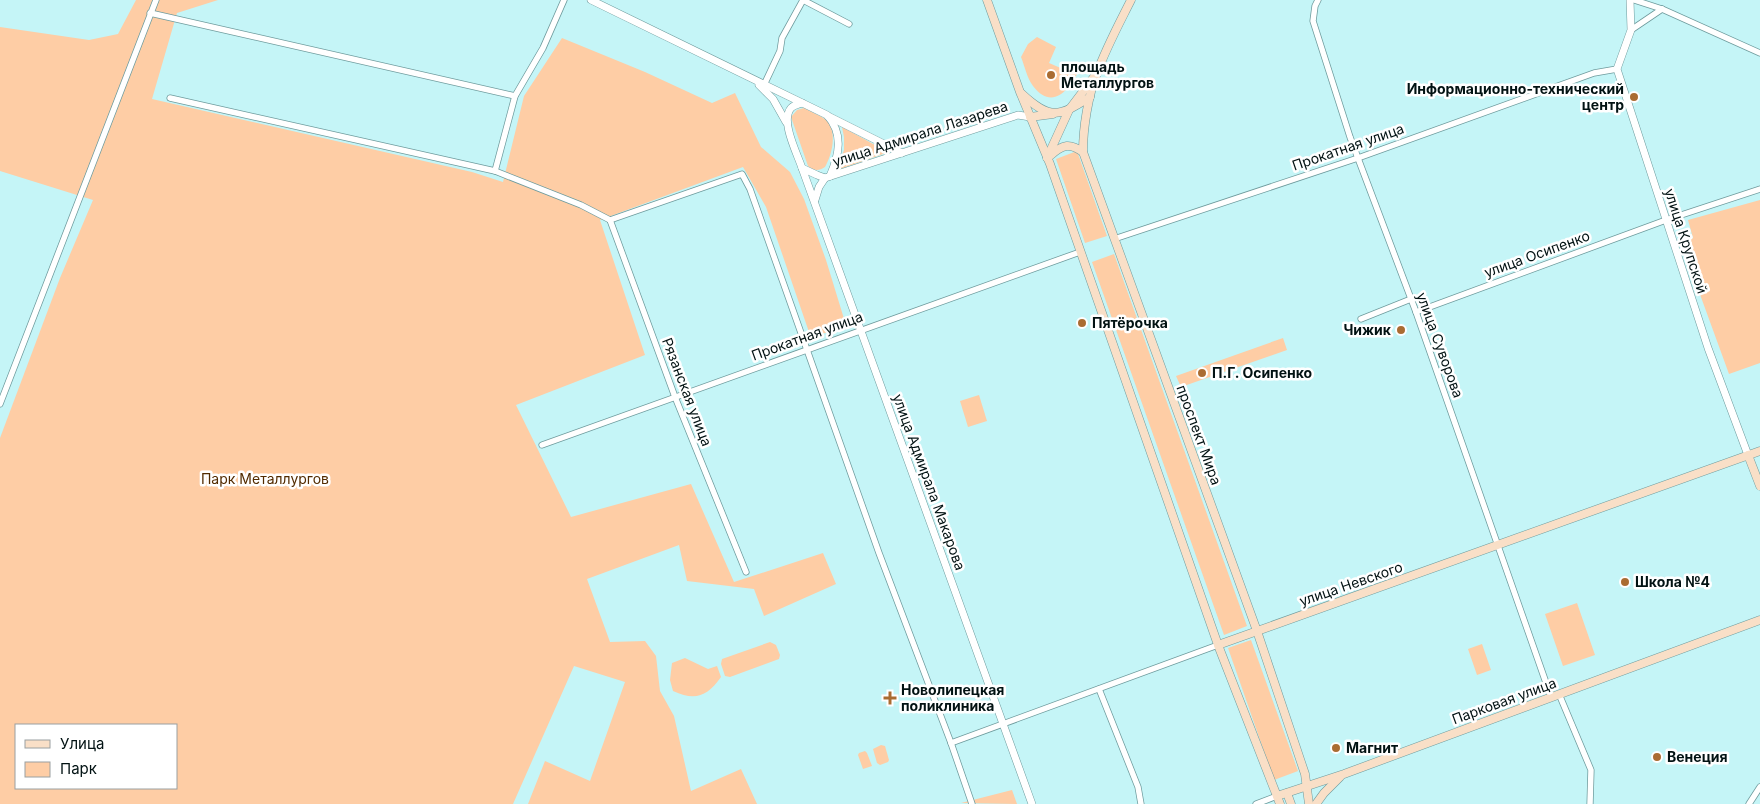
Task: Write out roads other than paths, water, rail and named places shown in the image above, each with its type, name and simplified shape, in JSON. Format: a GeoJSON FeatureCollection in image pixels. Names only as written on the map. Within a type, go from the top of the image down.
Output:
{"type":"FeatureCollection","features":[{"type":"Feature","properties":{"kind":"main road"},"geometry":{"type":"LineString","coordinates":[[987,0],[1020,92],[1047,158],[1218,645],[1279,800]]}},
{"type":"Feature","properties":{"kind":"main road"},"geometry":{"type":"LineString","coordinates":[[1047,158],[1069,110],[1096,73],[1131,0]]}},
{"type":"Feature","properties":{"kind":"main road","name":"проспект Мира"},"geometry":{"type":"LineString","coordinates":[[1096,73],[1083,139],[1083,152],[1257,631],[1305,774],[1309,804]]}},
{"type":"Feature","properties":{"kind":"main road"},"geometry":{"type":"LineString","coordinates":[[1020,92],[1036,107],[1055,113]]}},
{"type":"Feature","properties":{"kind":"main road"},"geometry":{"type":"LineString","coordinates":[[1030,117],[1069,110],[1090,97]]}},
{"type":"Feature","properties":{"kind":"main road"},"geometry":{"type":"LineString","coordinates":[[1047,158],[1058,148],[1064,146],[1074,146],[1083,152]]}},
{"type":"Feature","properties":{"kind":"main road","name":"улица Невского"},"geometry":{"type":"LineString","coordinates":[[1218,645],[1760,451]]}},
{"type":"Feature","properties":{"kind":"main road","name":"улица Крупской"},"geometry":{"type":"LineString","coordinates":[[1748,455],[1760,486]]}},
{"type":"Feature","properties":{"kind":"main road","name":"Парковая улица"},"geometry":{"type":"LineString","coordinates":[[1279,800],[1287,793],[1344,774],[1760,620]]}},
{"type":"Feature","properties":{"kind":"main road"},"geometry":{"type":"LineString","coordinates":[[1316,804],[1324,793],[1344,774]]}},
{"type":"Feature","properties":{"kind":"main road"},"geometry":{"type":"LineString","coordinates":[[1287,793],[1291,804]]}},
{"type":"Feature","properties":{"kind":"street"},"geometry":{"type":"LineString","coordinates":[[0,404],[156,0]]}},
{"type":"Feature","properties":{"kind":"street"},"geometry":{"type":"LineString","coordinates":[[495,172],[515,96],[543,48],[564,0]]}},
{"type":"Feature","properties":{"kind":"street"},"geometry":{"type":"LineString","coordinates":[[591,0],[902,153]]}},
{"type":"Feature","properties":{"kind":"street"},"geometry":{"type":"LineString","coordinates":[[764,85],[780,51],[782,38],[803,0],[849,24]]}},
{"type":"Feature","properties":{"kind":"street","name":"улица Суворова"},"geometry":{"type":"LineString","coordinates":[[1318,0],[1315,6],[1313,21],[1358,158],[1416,312],[1498,546],[1555,696],[1591,770],[1590,804]]}},
{"type":"Feature","properties":{"kind":"street"},"geometry":{"type":"LineString","coordinates":[[1617,68],[1631,30],[1632,0],[1662,9],[1760,53]]}},
{"type":"Feature","properties":{"kind":"street"},"geometry":{"type":"LineString","coordinates":[[1631,30],[1662,9]]}},
{"type":"Feature","properties":{"kind":"street"},"geometry":{"type":"LineString","coordinates":[[150,13],[515,96]]}},
{"type":"Feature","properties":{"kind":"street","name":"Прокатная улица"},"geometry":{"type":"LineString","coordinates":[[1114,239],[1358,158],[1594,73],[1617,68]]}},
{"type":"Feature","properties":{"kind":"street","name":"улица Крупской"},"geometry":{"type":"LineString","coordinates":[[1617,68],[1708,348],[1748,455]]}},
{"type":"Feature","properties":{"kind":"street"},"geometry":{"type":"LineString","coordinates":[[753,80],[773,99],[787,124]]}},
{"type":"Feature","properties":{"kind":"street"},"geometry":{"type":"LineString","coordinates":[[170,98],[495,172],[581,205],[610,220],[742,174],[750,189],[879,553],[951,743],[972,804]]}},
{"type":"Feature","properties":{"kind":"street"},"geometry":{"type":"LineString","coordinates":[[787,124],[791,108],[802,103]]}},
{"type":"Feature","properties":{"kind":"street"},"geometry":{"type":"LineString","coordinates":[[815,200],[819,187],[828,177],[838,155],[840,144],[836,129],[827,115]]}},
{"type":"Feature","properties":{"kind":"street","name":"улица Адмирала Лазарева"},"geometry":{"type":"LineString","coordinates":[[828,177],[1018,115],[1030,117]]}},
{"type":"Feature","properties":{"kind":"street","name":"улица Адмирала Макарова"},"geometry":{"type":"LineString","coordinates":[[787,124],[1032,804]]}},
{"type":"Feature","properties":{"kind":"street"},"geometry":{"type":"LineString","coordinates":[[802,168],[817,175],[828,177]]}},
{"type":"Feature","properties":{"kind":"street","name":"улица Осипенко"},"geometry":{"type":"LineString","coordinates":[[1416,312],[1666,220],[1760,189]]}},
{"type":"Feature","properties":{"kind":"street","name":"Рязанская улица"},"geometry":{"type":"LineString","coordinates":[[610,220],[674,397],[746,572]]}},
{"type":"Feature","properties":{"kind":"street","name":"Прокатная улица"},"geometry":{"type":"LineString","coordinates":[[542,445],[860,330],[993,285],[1080,252]]}},
{"type":"Feature","properties":{"kind":"street"},"geometry":{"type":"LineString","coordinates":[[1360,319],[1411,299]]}},
{"type":"Feature","properties":{"kind":"street","name":"улица Невского"},"geometry":{"type":"LineString","coordinates":[[951,743],[1218,645]]}},
{"type":"Feature","properties":{"kind":"street"},"geometry":{"type":"LineString","coordinates":[[1099,689],[1138,787],[1141,804]]}},
{"type":"Feature","properties":{"kind":"street"},"geometry":{"type":"LineString","coordinates":[[1749,804],[1760,787]]}},
{"type":"Feature","properties":{"kind":"street","name":"Парковая улица"},"geometry":{"type":"LineString","coordinates":[[1256,804],[1279,800]]}},
{"type":"Feature","properties":{"kind":"place","name":"площадь Металлургов"},"geometry":{"type":"Point","coordinates":[1051,75]}},
{"type":"Feature","properties":{"kind":"place","name":"Информационно-технический центр"},"geometry":{"type":"Point","coordinates":[1634,97]}},
{"type":"Feature","properties":{"kind":"place","name":"Пятёрочка"},"geometry":{"type":"Point","coordinates":[1082,323]}},
{"type":"Feature","properties":{"kind":"place","name":"Чижик"},"geometry":{"type":"Point","coordinates":[1401,330]}},
{"type":"Feature","properties":{"kind":"place","name":"П.Г. Осипенко"},"geometry":{"type":"Point","coordinates":[1202,373]}},
{"type":"Feature","properties":{"kind":"place","name":"Школа №4"},"geometry":{"type":"Point","coordinates":[1625,582]}},
{"type":"Feature","properties":{"kind":"place","name":"Новолипецкая поликлиника"},"geometry":{"type":"Point","coordinates":[890,698]}},
{"type":"Feature","properties":{"kind":"place","name":"Магнит"},"geometry":{"type":"Point","coordinates":[1336,748]}},
{"type":"Feature","properties":{"kind":"place","name":"Венеция"},"geometry":{"type":"Point","coordinates":[1657,757]}},
{"type":"Feature","properties":{"kind":"park label","name":"Парк Металлургов"},"geometry":{"type":"Point","coordinates":[265,479]}}]}
